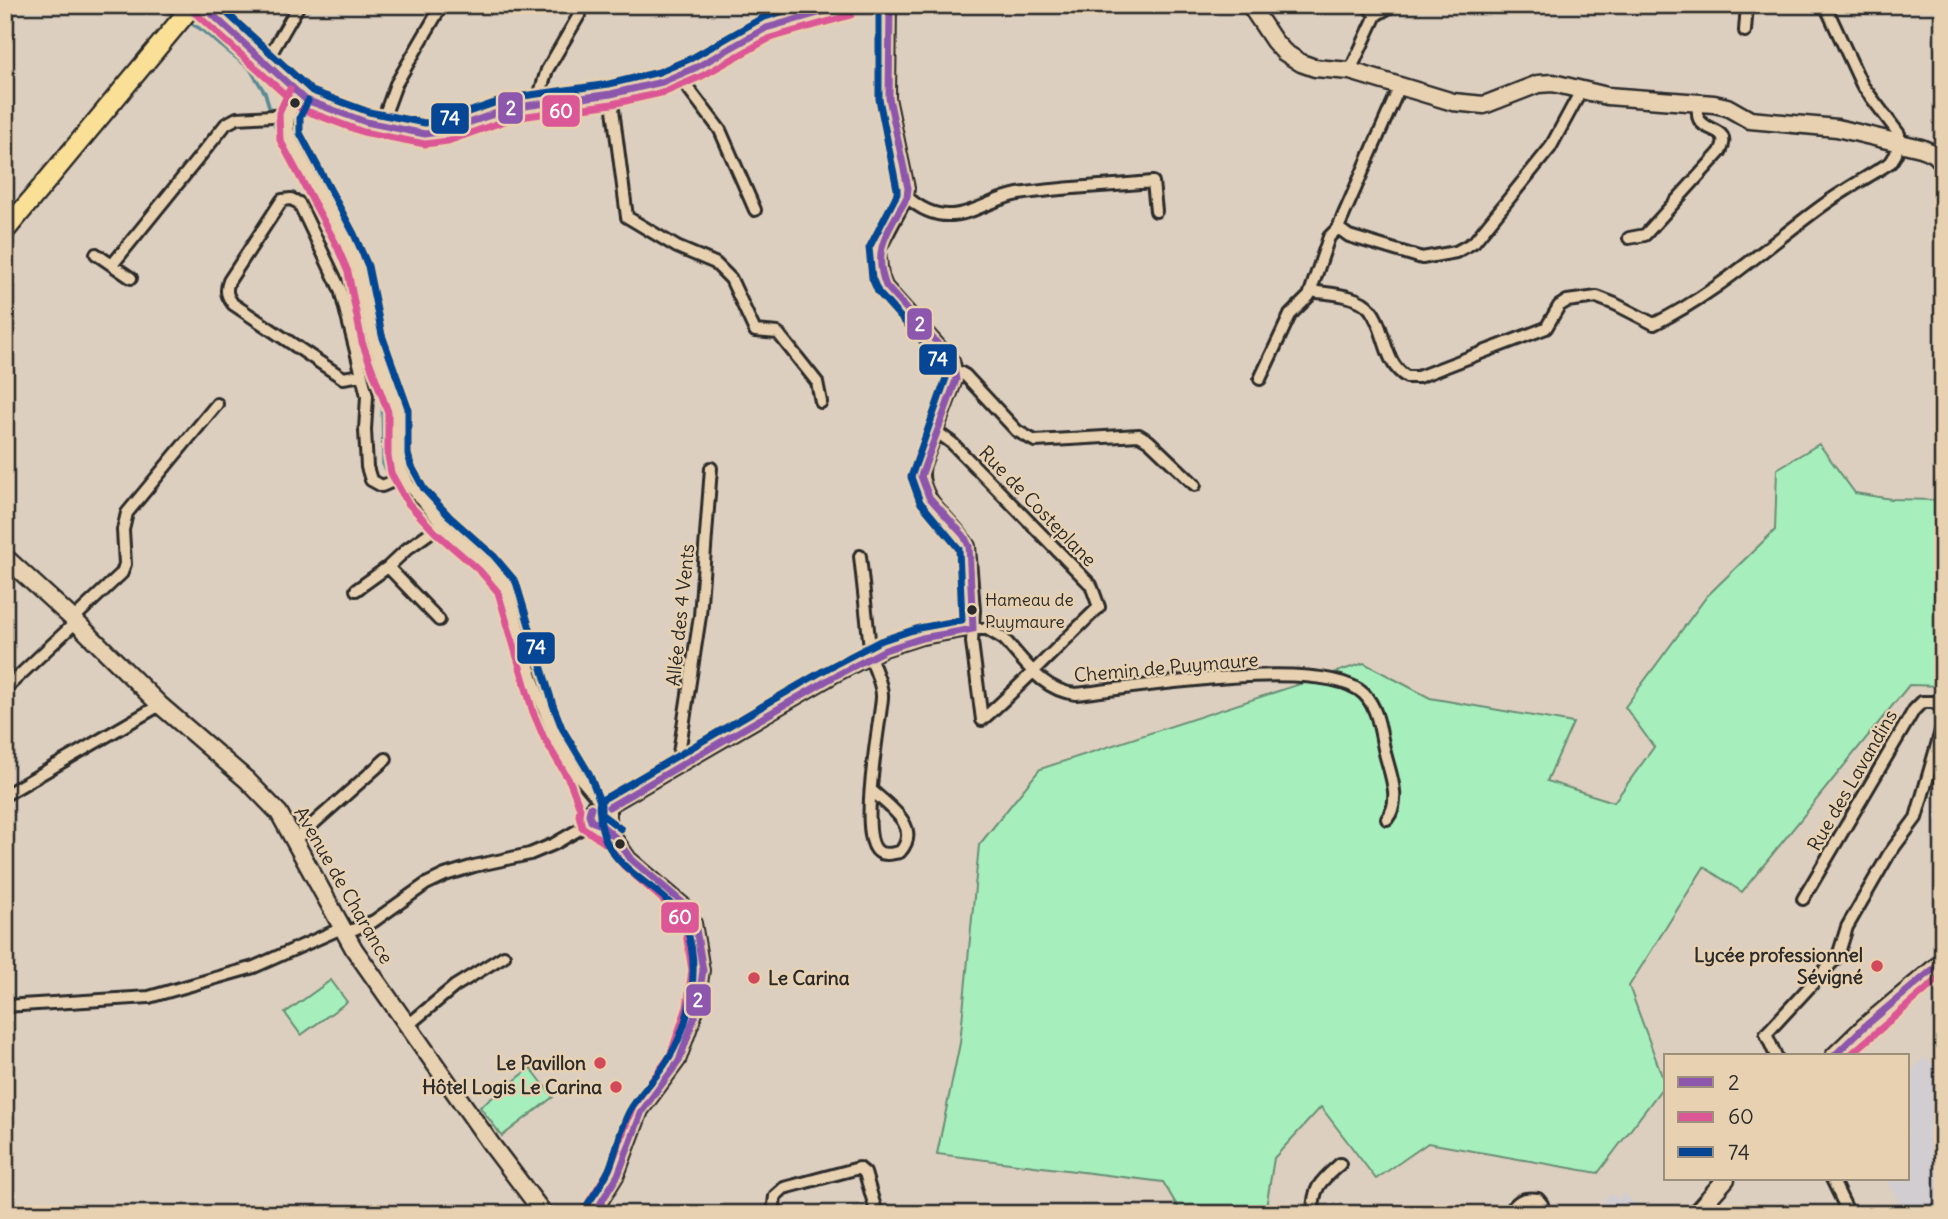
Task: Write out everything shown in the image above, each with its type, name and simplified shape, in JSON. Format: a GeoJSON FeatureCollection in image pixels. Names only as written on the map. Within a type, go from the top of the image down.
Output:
{"type":"FeatureCollection","features":[{"type":"Feature","properties":{"kind":"main road"},"geometry":{"type":"LineString","coordinates":[[5,231],[193,5]]}},
{"type":"Feature","properties":{"kind":"street"},"geometry":{"type":"LineString","coordinates":[[202,5],[306,100],[344,115],[417,134],[435,133],[511,108],[638,89],[679,76],[766,28],[848,5]]}},
{"type":"Feature","properties":{"kind":"street"},"geometry":{"type":"LineString","coordinates":[[266,62],[299,5]]}},
{"type":"Feature","properties":{"kind":"street"},"geometry":{"type":"LineString","coordinates":[[381,125],[396,84],[442,5]]}},
{"type":"Feature","properties":{"kind":"street"},"geometry":{"type":"LineString","coordinates":[[537,103],[547,71],[585,5]]}},
{"type":"Feature","properties":{"kind":"street"},"geometry":{"type":"LineString","coordinates":[[890,5],[889,98],[908,197],[880,250],[882,276],[886,286],[953,361],[956,370],[956,380],[922,476],[929,497],[968,545],[972,642],[982,720],[1034,672]]}},
{"type":"Feature","properties":{"kind":"street"},"geometry":{"type":"LineString","coordinates":[[1250,5],[1274,41],[1295,60],[1315,68],[1350,71],[1428,96],[1468,104],[1490,103],[1538,84],[1553,83],[1628,98],[1698,102],[1727,107],[1750,120],[1837,128],[1899,142],[1935,154],[1943,163]]}},
{"type":"Feature","properties":{"kind":"street"},"geometry":{"type":"LineString","coordinates":[[1366,5],[1376,15]]}},
{"type":"Feature","properties":{"kind":"street"},"geometry":{"type":"LineString","coordinates":[[1350,71],[1376,15],[1393,5]]}},
{"type":"Feature","properties":{"kind":"street"},"geometry":{"type":"LineString","coordinates":[[1745,31],[1747,5]]}},
{"type":"Feature","properties":{"kind":"street"},"geometry":{"type":"LineString","coordinates":[[1311,291],[1357,300],[1370,308],[1394,364],[1407,377],[1418,377],[1546,328],[1559,306],[1567,300],[1597,297],[1654,324],[1676,313],[1752,261],[1823,205],[1891,162],[1899,142],[1899,134],[1862,85],[1825,5]]}},
{"type":"Feature","properties":{"kind":"street"},"geometry":{"type":"LineString","coordinates":[[679,76],[720,130],[755,211]]}},
{"type":"Feature","properties":{"kind":"street"},"geometry":{"type":"LineString","coordinates":[[1260,379],[1290,315],[1311,291],[1329,237],[1338,228],[1400,86]]}},
{"type":"Feature","properties":{"kind":"street"},"geometry":{"type":"LineString","coordinates":[[1338,228],[1349,236],[1422,258],[1456,252],[1474,242],[1550,148],[1582,89]]}},
{"type":"Feature","properties":{"kind":"street"},"geometry":{"type":"LineString","coordinates":[[5,1006],[149,997],[247,970],[344,930],[374,922],[436,880],[474,866],[530,854],[601,822],[612,812],[601,805],[579,777],[554,733],[543,708],[507,587],[487,564],[437,529],[402,477],[398,455],[398,410],[372,338],[358,269],[287,128],[299,94]]}},
{"type":"Feature","properties":{"kind":"street"},"geometry":{"type":"LineString","coordinates":[[611,94],[628,217],[677,247],[715,262],[731,279],[755,331],[778,333],[817,382],[821,402]]}},
{"type":"Feature","properties":{"kind":"street"},"geometry":{"type":"LineString","coordinates":[[1629,238],[1645,235],[1724,145],[1721,133],[1703,124],[1698,118],[1698,102]]}},
{"type":"Feature","properties":{"kind":"street"},"geometry":{"type":"LineString","coordinates":[[112,265],[226,124],[237,118],[290,114]]}},
{"type":"Feature","properties":{"kind":"street"},"geometry":{"type":"LineString","coordinates":[[908,197],[931,212],[952,215],[1017,194],[1153,182],[1156,211]]}},
{"type":"Feature","properties":{"kind":"street"},"geometry":{"type":"LineString","coordinates":[[362,374],[344,378],[233,304],[227,297],[226,288],[229,281],[282,200],[291,198],[299,203],[340,289],[362,374],[367,396],[367,467],[372,480],[384,485],[402,477]]}},
{"type":"Feature","properties":{"kind":"street"},"geometry":{"type":"LineString","coordinates":[[96,254],[131,278]]}},
{"type":"Feature","properties":{"kind":"street"},"geometry":{"type":"LineString","coordinates":[[956,370],[965,375],[1026,438],[1035,441],[1139,435],[1149,441],[1195,485]]}},
{"type":"Feature","properties":{"kind":"street"},"geometry":{"type":"LineString","coordinates":[[5,689],[122,573],[125,564],[123,530],[127,513],[218,404]]}},
{"type":"Feature","properties":{"kind":"street","name":"Rue de Costeplane"},"geometry":{"type":"LineString","coordinates":[[937,432],[952,443],[1091,585],[1099,607],[1034,672]]}},
{"type":"Feature","properties":{"kind":"street","name":"Allée des 4 Vents"},"geometry":{"type":"LineString","coordinates":[[681,764],[679,753],[700,616],[710,468]]}},
{"type":"Feature","properties":{"kind":"street"},"geometry":{"type":"LineString","coordinates":[[356,590],[437,529]]}},
{"type":"Feature","properties":{"kind":"street"},"geometry":{"type":"LineString","coordinates":[[860,556],[871,657],[882,696],[873,757],[871,790],[870,841],[877,851],[886,855],[900,852],[906,845],[908,833],[905,821],[871,790]]}},
{"type":"Feature","properties":{"kind":"street","name":"Avenue de Charance"},"geometry":{"type":"LineString","coordinates":[[5,557],[75,620],[160,705],[247,780],[279,813],[383,994],[544,1214]]}},
{"type":"Feature","properties":{"kind":"street"},"geometry":{"type":"LineString","coordinates":[[388,567],[439,620]]}},
{"type":"Feature","properties":{"kind":"street"},"geometry":{"type":"LineString","coordinates":[[594,1214],[618,1175],[636,1121],[679,1062],[697,1010],[702,985],[701,952],[690,913],[675,896],[631,858],[601,822],[589,814],[871,657],[903,643],[973,629]]}},
{"type":"Feature","properties":{"kind":"street","name":"Chemin de Puymaure"},"geometry":{"type":"LineString","coordinates":[[973,629],[987,629],[997,634],[1054,690],[1076,694],[1265,675],[1309,676],[1346,683],[1364,694],[1375,709],[1394,790],[1394,807],[1387,819]]}},
{"type":"Feature","properties":{"kind":"street","name":"Rue des Lavandins"},"geometry":{"type":"LineString","coordinates":[[1803,899],[1914,710],[1922,702],[1933,702],[1943,708]]}},
{"type":"Feature","properties":{"kind":"street"},"geometry":{"type":"LineString","coordinates":[[5,794],[160,705]]}},
{"type":"Feature","properties":{"kind":"street"},"geometry":{"type":"LineString","coordinates":[[1775,1054],[1766,1034],[1835,961],[1847,927],[1889,855],[1916,818],[1943,724]]}},
{"type":"Feature","properties":{"kind":"street"},"geometry":{"type":"LineString","coordinates":[[295,840],[386,759]]}},
{"type":"Feature","properties":{"kind":"street"},"geometry":{"type":"LineString","coordinates":[[407,1026],[455,986],[504,956]]}},
{"type":"Feature","properties":{"kind":"street"},"geometry":{"type":"LineString","coordinates":[[1836,1054],[1943,961]]}},
{"type":"Feature","properties":{"kind":"street"},"geometry":{"type":"LineString","coordinates":[[1313,1214],[1316,1188],[1320,1181],[1340,1164]]}},
{"type":"Feature","properties":{"kind":"street"},"geometry":{"type":"LineString","coordinates":[[773,1214],[775,1196],[784,1188],[859,1168],[865,1173],[877,1214]]}},
{"type":"Feature","properties":{"kind":"street"},"geometry":{"type":"LineString","coordinates":[[1695,1214],[1725,1180]]}},
{"type":"Feature","properties":{"kind":"street"},"geometry":{"type":"LineString","coordinates":[[1832,1180],[1849,1214]]}},
{"type":"Feature","properties":{"kind":"street"},"geometry":{"type":"LineString","coordinates":[[1508,1214],[1516,1202],[1523,1198],[1538,1199],[1542,1204],[1543,1214]]}},
{"type":"Feature","properties":{"kind":"shaded area"},"geometry":{"type":"Polygon","coordinates":[[[1924,1057],[1935,1067],[1943,1057],[1943,1214],[1903,1214],[1888,1180],[1910,1180],[1910,1074],[1924,1057]]]}},
{"type":"Feature","properties":{"kind":"shaded area"},"geometry":{"type":"Polygon","coordinates":[[[1611,1193],[1618,1199],[1624,1193],[1647,1214],[1593,1214],[1611,1193]]]}},
{"type":"Feature","properties":{"kind":"green space"},"geometry":{"type":"Polygon","coordinates":[[[1819,444],[1855,493],[1891,499],[1934,500],[1943,489],[1943,686],[1909,685],[1742,892],[1704,867],[1629,986],[1664,1085],[1598,1173],[1428,1143],[1376,1179],[1321,1107],[1274,1158],[1265,1214],[1182,1214],[1163,1182],[937,1154],[960,1043],[979,845],[1040,769],[1364,663],[1430,698],[1573,723],[1547,781],[1614,802],[1654,747],[1625,707],[1707,596],[1775,530],[1777,469],[1819,444]]]}},
{"type":"Feature","properties":{"kind":"green space"},"geometry":{"type":"Polygon","coordinates":[[[331,980],[347,1002],[301,1035],[285,1013],[331,980]]]}},
{"type":"Feature","properties":{"kind":"green space"},"geometry":{"type":"Polygon","coordinates":[[[531,1068],[553,1097],[502,1136],[480,1107],[531,1068]]]}},
{"type":"Feature","properties":{"kind":"waterway"},"geometry":{"type":"LineString","coordinates":[[156,5],[176,16]]}},
{"type":"Feature","properties":{"kind":"waterway"},"geometry":{"type":"LineString","coordinates":[[186,21],[199,28],[250,69],[265,93],[278,137],[303,187],[341,250],[352,285],[357,321],[382,390],[383,464],[396,490],[495,592],[509,629],[533,715],[570,783]]}},
{"type":"Feature","properties":{"kind":"waterway"},"geometry":{"type":"LineString","coordinates":[[630,866],[687,918],[695,975]]}},
{"type":"Feature","properties":{"kind":"waterway"},"geometry":{"type":"LineString","coordinates":[[687,1023],[693,991]]}},
{"type":"Feature","properties":{"kind":"waterway"},"geometry":{"type":"LineString","coordinates":[[583,1214],[607,1175],[622,1133]]}},
{"type":"Feature","properties":{"kind":"transit line","name":"2"},"geometry":{"type":"LineString","coordinates":[[202,5],[306,100],[366,122],[425,134],[445,131],[511,108],[611,94],[662,82],[697,67],[766,28],[847,5]]}},
{"type":"Feature","properties":{"kind":"transit line","name":"74"},"geometry":{"type":"LineString","coordinates":[[218,5],[312,91],[369,112],[425,123],[442,121],[509,98],[609,84],[659,72],[692,58],[762,18],[804,5]]}},
{"type":"Feature","properties":{"kind":"transit line","name":"74"},"geometry":{"type":"LineString","coordinates":[[585,1208],[608,1173],[629,1112],[663,1068],[675,1046],[688,1013],[693,978],[693,960],[686,927],[678,912],[666,899],[613,853],[604,837],[600,801],[828,668],[880,641],[919,628],[962,620],[959,549],[920,502],[911,477],[946,378],[944,366],[878,292],[872,278],[869,248],[897,194],[879,99],[879,5]]}},
{"type":"Feature","properties":{"kind":"transit line","name":"2"},"geometry":{"type":"LineString","coordinates":[[890,5],[889,98],[908,188],[907,197],[884,239],[882,273],[886,286],[953,361],[956,380],[921,476],[929,497],[964,536],[969,546],[973,629]]}},
{"type":"Feature","properties":{"kind":"transit line","name":"60"},"geometry":{"type":"LineString","coordinates":[[195,13],[301,109],[363,132],[425,144],[448,141],[513,118],[612,104],[665,92],[702,76],[770,38],[851,15]]}},
{"type":"Feature","properties":{"kind":"transit line","name":"60"},"geometry":{"type":"LineString","coordinates":[[290,89],[279,113],[280,140],[336,244],[348,272],[362,342],[388,412],[388,456],[391,473],[407,502],[435,532],[480,571],[498,592],[533,712],[544,738],[570,782],[580,808],[582,827],[608,845],[623,865],[676,911],[685,927],[692,970],[687,1007],[670,1056],[633,1106],[609,1170],[585,1208]]}},
{"type":"Feature","properties":{"kind":"transit line","name":"74"},"geometry":{"type":"LineString","coordinates":[[308,101],[300,117],[300,133],[354,234],[368,266],[382,335],[408,408],[408,454],[411,465],[424,489],[449,516],[494,556],[516,582],[562,728],[589,773],[601,804],[601,814],[621,829]]}},
{"type":"Feature","properties":{"kind":"transit line","name":"2"},"geometry":{"type":"LineString","coordinates":[[609,807],[833,677],[885,650],[922,638],[973,629]]}},
{"type":"Feature","properties":{"kind":"transit line","name":"2"},"geometry":{"type":"LineString","coordinates":[[591,807],[591,821],[601,825],[616,838],[630,858],[684,904],[695,923],[703,970],[697,1010],[679,1061],[642,1111],[618,1175],[594,1214]]}},
{"type":"Feature","properties":{"kind":"transit line","name":"2"},"geometry":{"type":"LineString","coordinates":[[1836,1054],[1943,961]]}},
{"type":"Feature","properties":{"kind":"transit line","name":"60"},"geometry":{"type":"LineString","coordinates":[[1851,1054],[1943,975]]}},
{"type":"Feature","properties":{"kind":"place","name":"Hameau de Puymaure"},"geometry":{"type":"Point","coordinates":[972,610]}},
{"type":"Feature","properties":{"kind":"place","name":"Lycée professionnel Sévigné"},"geometry":{"type":"Point","coordinates":[1877,966]}},
{"type":"Feature","properties":{"kind":"place","name":"Le Carina"},"geometry":{"type":"Point","coordinates":[754,978]}},
{"type":"Feature","properties":{"kind":"place","name":"Le Pavillon"},"geometry":{"type":"Point","coordinates":[600,1063]}},
{"type":"Feature","properties":{"kind":"place","name":"Hôtel Logis Le Carina"},"geometry":{"type":"Point","coordinates":[616,1087]}}]}
